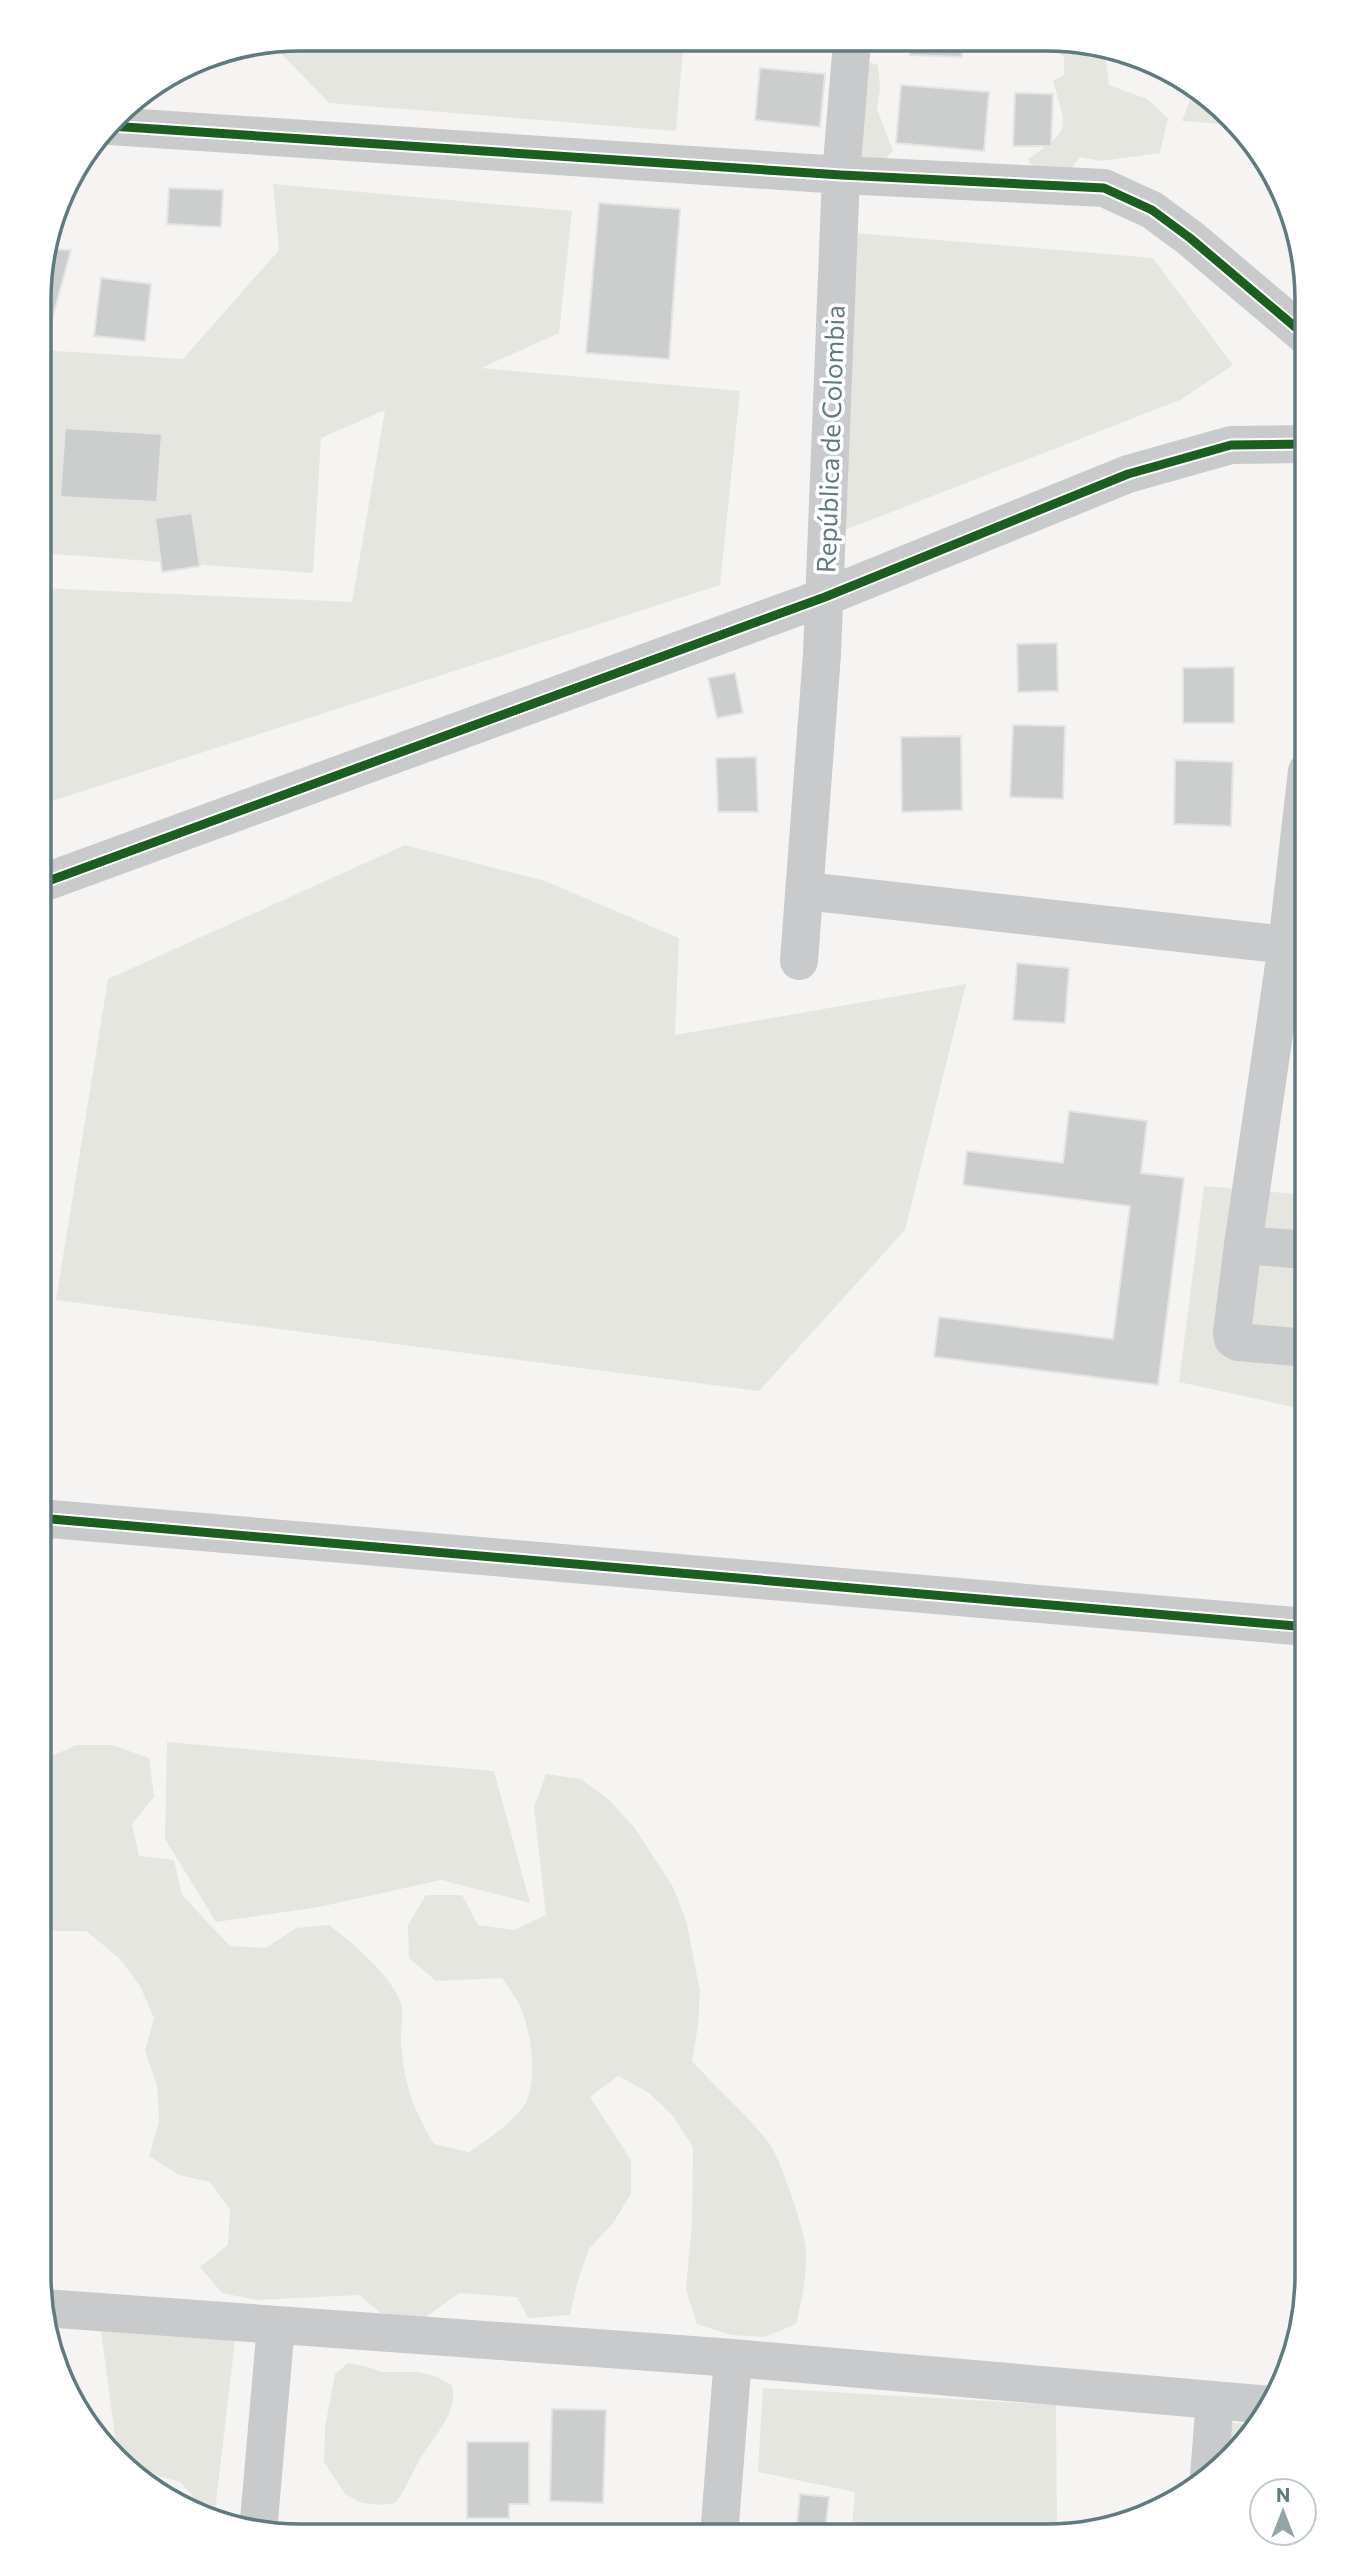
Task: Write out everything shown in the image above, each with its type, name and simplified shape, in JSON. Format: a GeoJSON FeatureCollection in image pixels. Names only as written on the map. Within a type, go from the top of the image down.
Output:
{"type":"FeatureCollection","features":[{"type":"Feature","properties":{"kind":"street","name":"República de Colombia"},"geometry":{"type":"LineString","coordinates":[[799,961],[825,597],[841,174],[851,51]]}},
{"type":"Feature","properties":{"kind":"street"},"geometry":{"type":"LineString","coordinates":[[121,127],[841,174],[1104,188],[1152,210],[1190,238],[1295,327]]}},
{"type":"Feature","properties":{"kind":"street"},"geometry":{"type":"LineString","coordinates":[[51,880],[825,597],[1128,474],[1231,445],[1295,444]]}},
{"type":"Feature","properties":{"kind":"street"},"geometry":{"type":"LineString","coordinates":[[1295,875],[1243,1245],[1233,1339],[1238,1342],[1295,1347]]}},
{"type":"Feature","properties":{"kind":"street"},"geometry":{"type":"LineString","coordinates":[[806,891],[1287,945]]}},
{"type":"Feature","properties":{"kind":"street"},"geometry":{"type":"LineString","coordinates":[[1243,1245],[1295,1249]]}},
{"type":"Feature","properties":{"kind":"street"},"geometry":{"type":"LineString","coordinates":[[51,1519],[1295,1626]]}},
{"type":"Feature","properties":{"kind":"street"},"geometry":{"type":"LineString","coordinates":[[53,2309],[733,2358],[1259,2404]]}},
{"type":"Feature","properties":{"kind":"street"},"geometry":{"type":"LineString","coordinates":[[259,2520],[276,2325]]}},
{"type":"Feature","properties":{"kind":"street"},"geometry":{"type":"LineString","coordinates":[[720,2524],[733,2358]]}},
{"type":"Feature","properties":{"kind":"street"},"geometry":{"type":"LineString","coordinates":[[1210,2462],[1215,2400]]}},
{"type":"Feature","properties":{"kind":"shaded area"},"geometry":{"type":"Polygon","coordinates":[[[279,51],[683,51],[676,131],[329,103],[279,51]]]}},
{"type":"Feature","properties":{"kind":"shaded area"},"geometry":{"type":"Polygon","coordinates":[[[1056,51],[1106,58],[1109,85],[1147,99],[1168,118],[1160,153],[1101,161],[1080,157],[1068,174],[1039,177],[1028,159],[1052,141],[1062,127],[1063,119],[1053,81],[1064,75],[1064,56],[1056,51]]]}},
{"type":"Feature","properties":{"kind":"shaded area"},"geometry":{"type":"Polygon","coordinates":[[[868,62],[878,65],[880,88],[877,109],[893,151],[882,163],[848,153],[868,62]]]}},
{"type":"Feature","properties":{"kind":"shaded area"},"geometry":{"type":"Polygon","coordinates":[[[1191,97],[1222,124],[1182,121],[1191,97]]]}},
{"type":"Feature","properties":{"kind":"shaded area"},"geometry":{"type":"Polygon","coordinates":[[[273,184],[572,211],[559,333],[481,368],[740,391],[720,585],[51,801],[51,588],[352,602],[385,410],[321,438],[313,573],[51,554],[51,351],[183,359],[279,250],[273,184]]]}},
{"type":"Feature","properties":{"kind":"shaded area"},"geometry":{"type":"Polygon","coordinates":[[[854,233],[1153,258],[1233,365],[1180,400],[845,530],[854,233]]]}},
{"type":"Feature","properties":{"kind":"shaded area"},"geometry":{"type":"Polygon","coordinates":[[[405,845],[545,881],[679,938],[675,1035],[966,984],[905,1230],[759,1391],[56,1300],[108,979],[405,845]]]}},
{"type":"Feature","properties":{"kind":"shaded area"},"geometry":{"type":"Polygon","coordinates":[[[1204,1186],[1295,1194],[1295,1407],[1179,1382],[1204,1186]]]}},
{"type":"Feature","properties":{"kind":"shaded area"},"geometry":{"type":"Polygon","coordinates":[[[167,1742],[494,1771],[530,1903],[441,1880],[319,1907],[216,1922],[165,1839],[167,1742]]]}},
{"type":"Feature","properties":{"kind":"shaded area"},"geometry":{"type":"Polygon","coordinates":[[[76,1745],[112,1745],[149,1758],[154,1797],[132,1824],[139,1856],[174,1860],[182,1895],[230,1946],[266,1948],[296,1928],[329,1925],[370,1960],[389,1982],[401,2004],[404,2071],[420,2119],[434,2144],[469,2152],[509,2122],[526,2102],[532,2079],[532,2054],[527,2028],[520,2006],[502,1978],[436,1981],[409,1958],[408,1925],[426,1895],[462,1895],[478,1925],[514,1930],[546,1915],[534,1807],[546,1774],[581,1779],[609,1800],[634,1827],[673,1887],[686,1920],[700,1991],[692,2061],[769,2143],[791,2194],[806,2249],[804,2287],[796,2324],[765,2337],[731,2335],[697,2324],[686,2290],[692,2222],[693,2147],[673,2116],[648,2092],[618,2076],[590,2097],[631,2160],[631,2194],[613,2223],[589,2249],[570,2315],[528,2318],[517,2297],[459,2293],[419,2322],[386,2317],[359,2295],[257,2300],[222,2293],[200,2267],[228,2245],[230,2209],[210,2182],[179,2175],[149,2156],[159,2121],[157,2086],[145,2051],[154,2018],[140,1986],[119,1958],[86,1931],[51,1931],[51,1756],[76,1745]]]}},
{"type":"Feature","properties":{"kind":"shaded area"},"geometry":{"type":"Polygon","coordinates":[[[100,2323],[235,2341],[215,2509],[199,2503],[180,2482],[148,2473],[116,2442],[100,2323]]]}},
{"type":"Feature","properties":{"kind":"shaded area"},"geometry":{"type":"Polygon","coordinates":[[[348,2363],[382,2372],[418,2372],[435,2376],[452,2385],[452,2406],[444,2424],[395,2503],[362,2503],[345,2494],[324,2462],[325,2427],[335,2374],[348,2363]]]}},
{"type":"Feature","properties":{"kind":"shaded area"},"geometry":{"type":"Polygon","coordinates":[[[763,2388],[1056,2405],[1057,2524],[852,2524],[855,2492],[758,2472],[763,2388]]]}},
{"type":"Feature","properties":{"kind":"shaded area"},"geometry":{"type":"Polygon","coordinates":[[[1221,2422],[1246,2424],[1244,2427],[1219,2454],[1221,2422]]]}},
{"type":"Feature","properties":{"kind":"building"},"geometry":{"type":"Polygon","coordinates":[[[910,51],[962,51],[962,57],[910,55],[910,51]]]}},
{"type":"Feature","properties":{"kind":"building"},"geometry":{"type":"Polygon","coordinates":[[[760,68],[825,74],[820,127],[755,120],[760,68]]]}},
{"type":"Feature","properties":{"kind":"building"},"geometry":{"type":"Polygon","coordinates":[[[901,85],[989,92],[984,151],[896,143],[901,85]]]}},
{"type":"Feature","properties":{"kind":"building"},"geometry":{"type":"Polygon","coordinates":[[[1015,93],[1053,94],[1051,146],[1013,146],[1015,93]]]}},
{"type":"Feature","properties":{"kind":"building"},"geometry":{"type":"Polygon","coordinates":[[[169,188],[223,190],[221,227],[167,224],[169,188]]]}},
{"type":"Feature","properties":{"kind":"building"},"geometry":{"type":"Polygon","coordinates":[[[599,203],[680,209],[669,359],[586,353],[599,203]]]}},
{"type":"Feature","properties":{"kind":"building"},"geometry":{"type":"Polygon","coordinates":[[[56,249],[71,250],[51,323],[51,283],[56,249]]]}},
{"type":"Feature","properties":{"kind":"building"},"geometry":{"type":"Polygon","coordinates":[[[101,278],[151,284],[145,341],[94,336],[101,278]]]}},
{"type":"Feature","properties":{"kind":"building"},"geometry":{"type":"Polygon","coordinates":[[[65,428],[162,434],[157,502],[60,497],[65,428]]]}},
{"type":"Feature","properties":{"kind":"building"},"geometry":{"type":"Polygon","coordinates":[[[192,513],[200,566],[162,572],[155,518],[192,513]]]}},
{"type":"Feature","properties":{"kind":"building"},"geometry":{"type":"Polygon","coordinates":[[[1057,643],[1058,691],[1018,692],[1017,644],[1057,643]]]}},
{"type":"Feature","properties":{"kind":"building"},"geometry":{"type":"Polygon","coordinates":[[[1234,667],[1234,723],[1183,723],[1183,668],[1234,667]]]}},
{"type":"Feature","properties":{"kind":"building"},"geometry":{"type":"Polygon","coordinates":[[[735,673],[743,713],[717,718],[708,678],[735,673]]]}},
{"type":"Feature","properties":{"kind":"building"},"geometry":{"type":"Polygon","coordinates":[[[1013,725],[1065,726],[1063,799],[1010,797],[1013,725]]]}},
{"type":"Feature","properties":{"kind":"building"},"geometry":{"type":"Polygon","coordinates":[[[961,736],[962,810],[902,812],[901,737],[961,736]]]}},
{"type":"Feature","properties":{"kind":"building"},"geometry":{"type":"Polygon","coordinates":[[[756,757],[758,812],[718,812],[716,758],[756,757]]]}},
{"type":"Feature","properties":{"kind":"building"},"geometry":{"type":"Polygon","coordinates":[[[1175,760],[1233,762],[1231,826],[1174,824],[1175,760]]]}},
{"type":"Feature","properties":{"kind":"building"},"geometry":{"type":"Polygon","coordinates":[[[1017,963],[1069,968],[1065,1023],[1013,1020],[1017,963]]]}},
{"type":"Feature","properties":{"kind":"building"},"geometry":{"type":"Polygon","coordinates":[[[1069,1111],[1147,1121],[1141,1173],[1184,1178],[1158,1385],[934,1357],[939,1317],[1113,1339],[1130,1206],[963,1185],[967,1151],[1063,1163],[1069,1111]]]}},
{"type":"Feature","properties":{"kind":"building"},"geometry":{"type":"Polygon","coordinates":[[[552,2409],[606,2410],[603,2503],[550,2501],[552,2409]]]}},
{"type":"Feature","properties":{"kind":"building"},"geometry":{"type":"Polygon","coordinates":[[[467,2442],[529,2442],[529,2504],[509,2504],[509,2518],[467,2518],[467,2442]]]}},
{"type":"Feature","properties":{"kind":"building"},"geometry":{"type":"Polygon","coordinates":[[[800,2494],[829,2497],[826,2524],[797,2524],[800,2494]]]}},
{"type":"Feature","properties":{"kind":"cycle path"},"geometry":{"type":"LineString","coordinates":[[121,127],[841,175],[1104,188],[1152,210],[1190,238],[1295,327]]}},
{"type":"Feature","properties":{"kind":"cycle path"},"geometry":{"type":"LineString","coordinates":[[51,880],[825,597],[1128,474],[1231,445],[1295,444]]}},
{"type":"Feature","properties":{"kind":"cycle path"},"geometry":{"type":"LineString","coordinates":[[51,1519],[1295,1626]]}}]}
